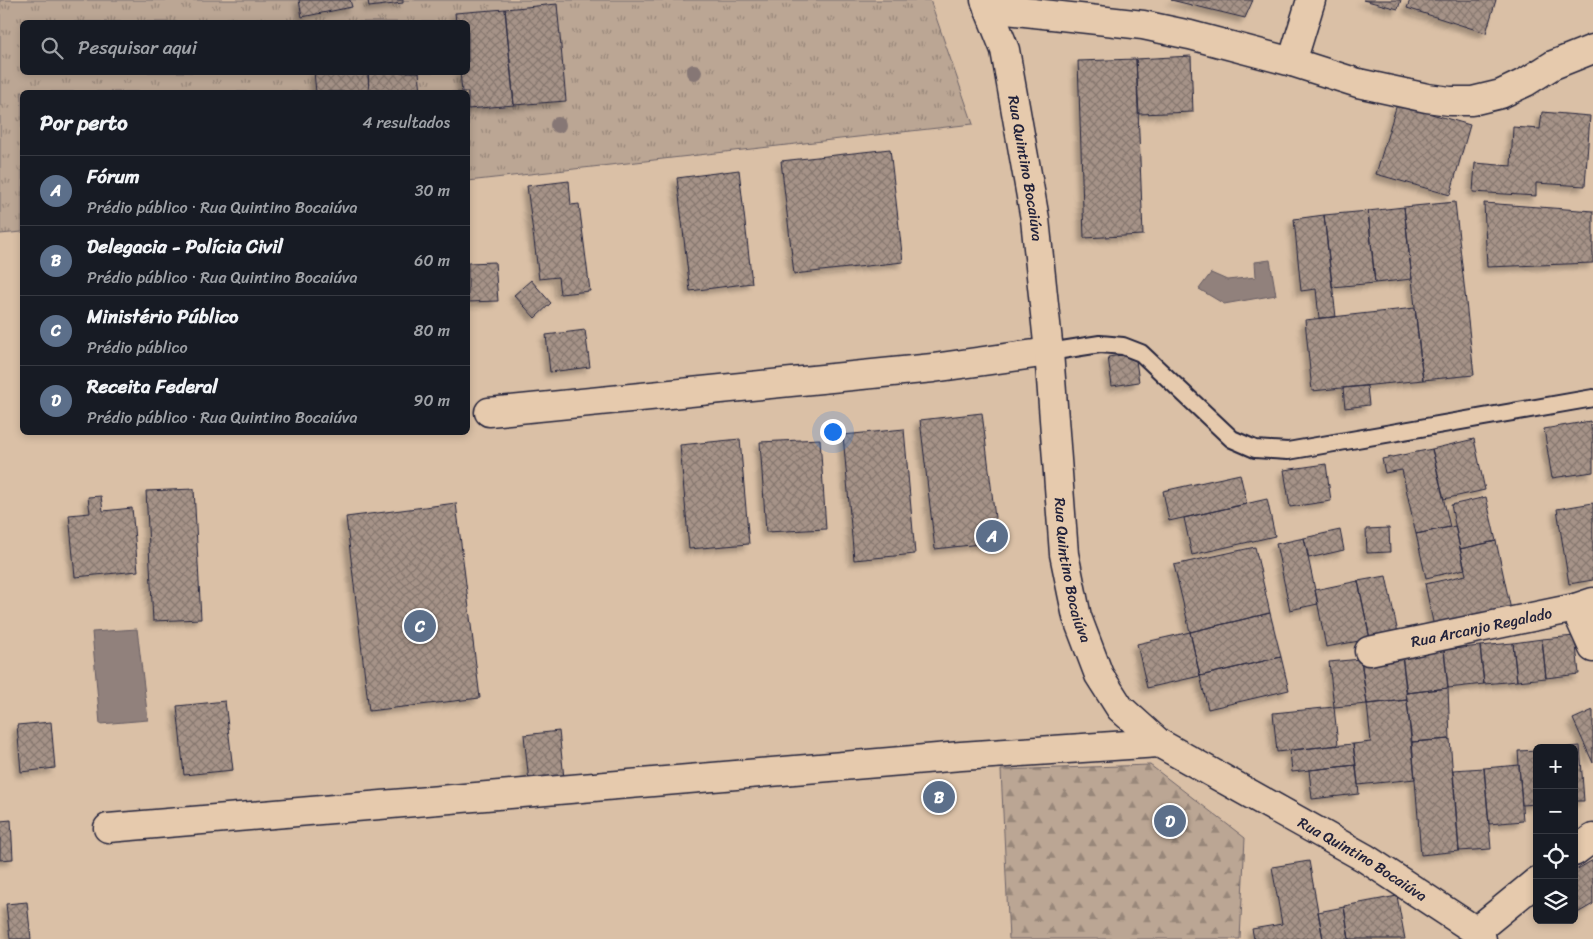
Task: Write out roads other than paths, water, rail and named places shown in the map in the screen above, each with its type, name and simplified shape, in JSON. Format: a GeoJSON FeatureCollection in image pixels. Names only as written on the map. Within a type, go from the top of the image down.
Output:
{"type":"FeatureCollection","features":[{"type":"Feature","properties":{"kind":"street"},"geometry":{"type":"LineString","coordinates":[[1292,62],[1311,0]]}},
{"type":"Feature","properties":{"kind":"street"},"geometry":{"type":"LineString","coordinates":[[986,4],[1144,25],[1292,62],[1358,83],[1450,101],[1472,101],[1501,94],[1526,82],[1553,65],[1593,49]]}},
{"type":"Feature","properties":{"kind":"street","name":"Rua Quintino Bocaiúva"},"geometry":{"type":"LineString","coordinates":[[986,4],[1005,50],[1033,209],[1049,352],[1064,554],[1077,617],[1099,675],[1120,708],[1159,743],[1365,858],[1479,935]]}},
{"type":"Feature","properties":{"kind":"street"},"geometry":{"type":"LineString","coordinates":[[489,412],[933,368],[1049,352]]}},
{"type":"Feature","properties":{"kind":"street"},"geometry":{"type":"LineString","coordinates":[[1584,605],[1593,648]]}},
{"type":"Feature","properties":{"kind":"street","name":"Rua Arcanjo Regalado"},"geometry":{"type":"LineString","coordinates":[[1368,651],[1584,605]]}},
{"type":"Feature","properties":{"kind":"street"},"geometry":{"type":"LineString","coordinates":[[108,828],[951,756],[1159,743]]}},
{"type":"Feature","properties":{"kind":"street"},"geometry":{"type":"LineString","coordinates":[[1578,849],[1593,838]]}},
{"type":"Feature","properties":{"kind":"street"},"geometry":{"type":"LineString","coordinates":[[1479,935],[1533,885]]}},
{"type":"Feature","properties":{"kind":"lane"},"geometry":{"type":"LineString","coordinates":[[1049,352],[1100,344],[1123,346],[1142,353],[1232,439],[1255,449],[1288,451],[1593,398]]}},
{"type":"Feature","properties":{"kind":"place","name":"Fórum"},"geometry":{"type":"Point","coordinates":[992,536]}},
{"type":"Feature","properties":{"kind":"place","name":"Ministério Público"},"geometry":{"type":"Point","coordinates":[420,626]}},
{"type":"Feature","properties":{"kind":"place","name":"Delegacia - Polícia Civil"},"geometry":{"type":"Point","coordinates":[939,797]}},
{"type":"Feature","properties":{"kind":"place","name":"Receita Federal"},"geometry":{"type":"Point","coordinates":[1170,821]}}]}
